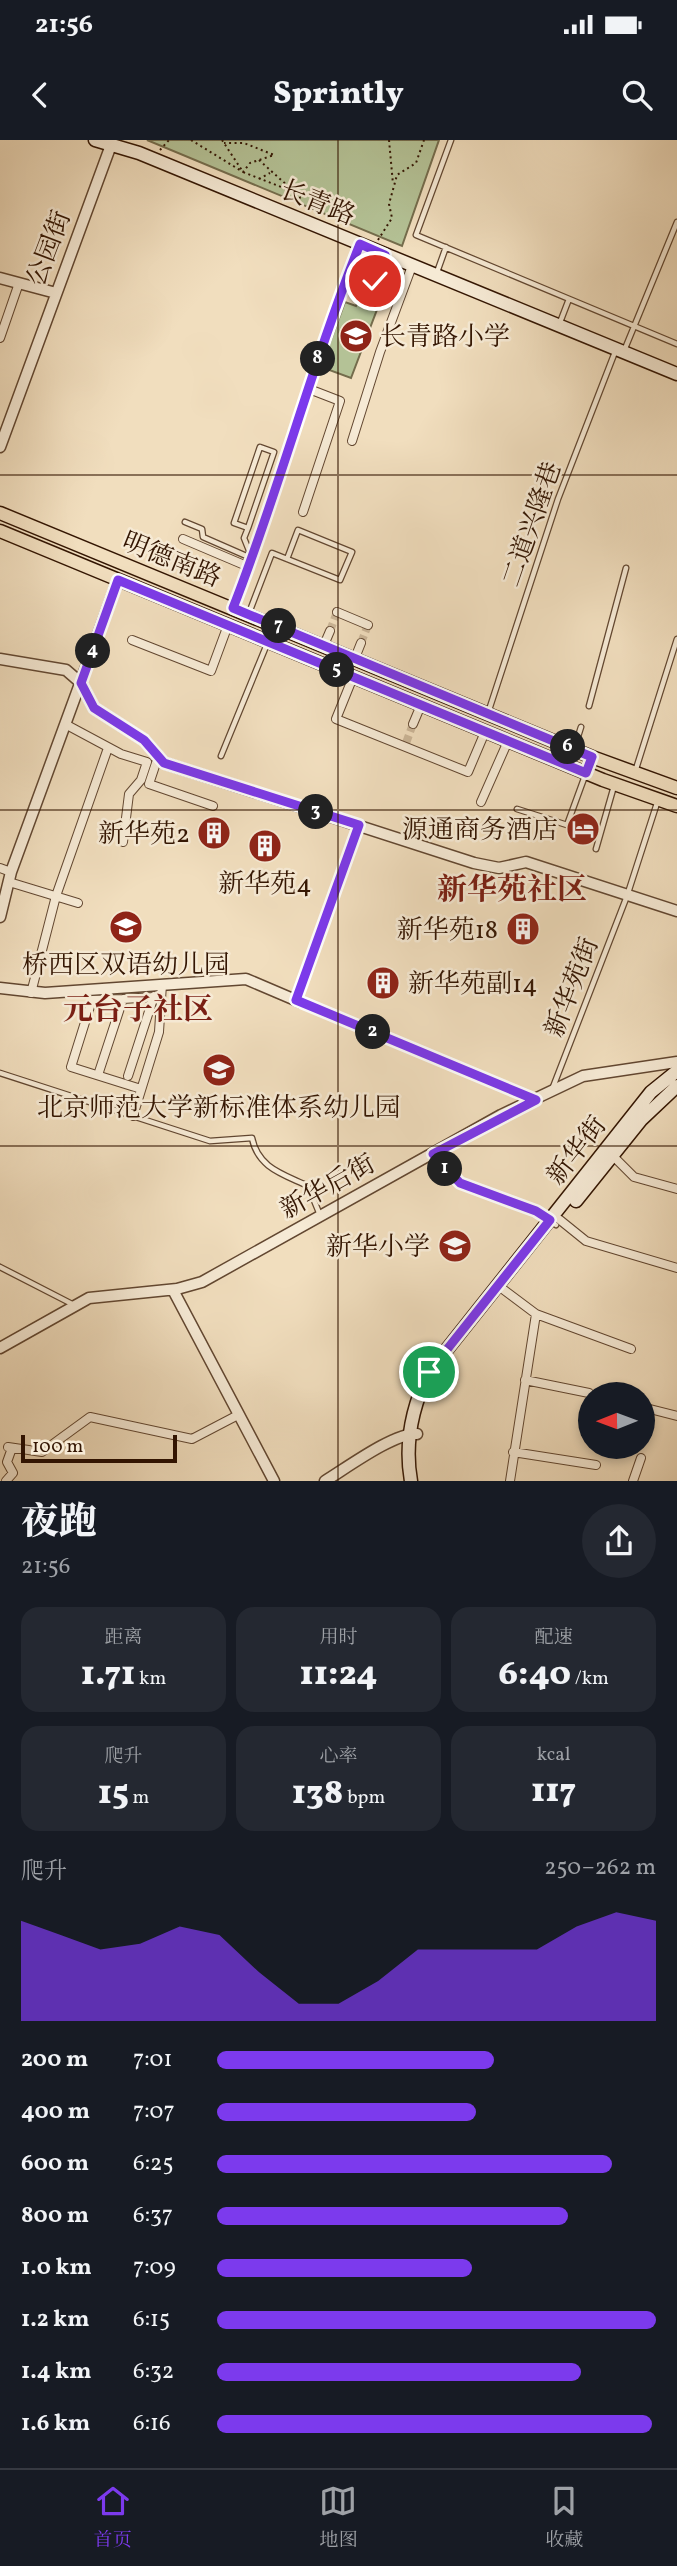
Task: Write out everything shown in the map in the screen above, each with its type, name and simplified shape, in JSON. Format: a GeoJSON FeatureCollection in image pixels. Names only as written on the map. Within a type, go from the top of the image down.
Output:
{"type":"FeatureCollection","features":[{"type":"Feature","properties":{"kind":"main road","name":"长青路"},"geometry":{"type":"LineString","coordinates":[[95,140],[294,217],[677,374]]}},
{"type":"Feature","properties":{"kind":"main road","name":"明德南路"},"geometry":{"type":"LineString","coordinates":[[0,513],[592,757],[677,788]]}},
{"type":"Feature","properties":{"kind":"main road","name":"明德南路"},"geometry":{"type":"LineString","coordinates":[[0,531],[615,785],[677,806]]}},
{"type":"Feature","properties":{"kind":"main road"},"geometry":{"type":"LineString","coordinates":[[586,773],[592,757]]}},
{"type":"Feature","properties":{"kind":"main road","name":"新华街"},"geometry":{"type":"LineString","coordinates":[[419,1481],[413,1434],[425,1399],[437,1376],[651,1093],[677,1071]]}},
{"type":"Feature","properties":{"kind":"main road","name":"新华街"},"geometry":{"type":"LineString","coordinates":[[411,1481],[417,1396],[429,1372],[641,1119],[677,1086]]}},
{"type":"Feature","properties":{"kind":"street","name":"公园街"},"geometry":{"type":"LineString","coordinates":[[0,447],[111,145]]}},
{"type":"Feature","properties":{"kind":"street"},"geometry":{"type":"LineString","coordinates":[[352,441],[380,352],[412,266]]}},
{"type":"Feature","properties":{"kind":"street"},"geometry":{"type":"LineString","coordinates":[[1,281],[56,293]]}},
{"type":"Feature","properties":{"kind":"street"},"geometry":{"type":"LineString","coordinates":[[0,338],[19,283]]}},
{"type":"Feature","properties":{"kind":"street"},"geometry":{"type":"LineString","coordinates":[[303,512],[340,401],[309,389]]}},
{"type":"Feature","properties":{"kind":"street"},"geometry":{"type":"LineString","coordinates":[[183,539],[251,563]]}},
{"type":"Feature","properties":{"kind":"street"},"geometry":{"type":"LineString","coordinates":[[0,917],[7,874],[118,580]]}},
{"type":"Feature","properties":{"kind":"street"},"geometry":{"type":"LineString","coordinates":[[337,612],[368,625]]}},
{"type":"Feature","properties":{"kind":"street"},"geometry":{"type":"LineString","coordinates":[[132,640],[211,671],[228,625]]}},
{"type":"Feature","properties":{"kind":"street"},"geometry":{"type":"LineString","coordinates":[[324,645],[330,631]]}},
{"type":"Feature","properties":{"kind":"street"},"geometry":{"type":"LineString","coordinates":[[355,658],[361,643]]}},
{"type":"Feature","properties":{"kind":"street"},"geometry":{"type":"LineString","coordinates":[[0,659],[61,668],[81,683],[94,708],[144,740],[152,756],[149,784],[213,807]]}},
{"type":"Feature","properties":{"kind":"street"},"geometry":{"type":"LineString","coordinates":[[353,677],[336,719],[405,744],[468,772],[485,732]]}},
{"type":"Feature","properties":{"kind":"street"},"geometry":{"type":"LineString","coordinates":[[413,724],[421,705]]}},
{"type":"Feature","properties":{"kind":"street"},"geometry":{"type":"LineString","coordinates":[[65,724],[108,748],[152,756],[171,765],[474,863],[499,868],[526,862],[677,911]]}},
{"type":"Feature","properties":{"kind":"street"},"geometry":{"type":"LineString","coordinates":[[481,802],[508,741]]}},
{"type":"Feature","properties":{"kind":"street"},"geometry":{"type":"LineString","coordinates":[[31,993],[56,896],[108,748]]}},
{"type":"Feature","properties":{"kind":"street"},"geometry":{"type":"LineString","coordinates":[[123,842],[129,794],[141,780],[152,756]]}},
{"type":"Feature","properties":{"kind":"street"},"geometry":{"type":"LineString","coordinates":[[0,988],[31,993],[246,979],[298,1001],[359,825]]}},
{"type":"Feature","properties":{"kind":"street"},"geometry":{"type":"LineString","coordinates":[[7,874],[78,903]]}},
{"type":"Feature","properties":{"kind":"street"},"geometry":{"type":"LineString","coordinates":[[128,1076],[160,984]]}},
{"type":"Feature","properties":{"kind":"street"},"geometry":{"type":"LineString","coordinates":[[133,1116],[159,1032],[160,984]]}},
{"type":"Feature","properties":{"kind":"street"},"geometry":{"type":"LineString","coordinates":[[141,1089],[71,1067],[92,1000],[154,997]]}},
{"type":"Feature","properties":{"kind":"street"},"geometry":{"type":"LineString","coordinates":[[98,1075],[123,999]]}},
{"type":"Feature","properties":{"kind":"street","name":"新华后街"},"geometry":{"type":"LineString","coordinates":[[0,1348],[89,1298],[173,1290],[202,1282],[433,1154],[583,1076],[677,1062]]}},
{"type":"Feature","properties":{"kind":"street"},"geometry":{"type":"LineString","coordinates":[[612,1155],[634,1177],[677,1189]]}},
{"type":"Feature","properties":{"kind":"street"},"geometry":{"type":"LineString","coordinates":[[555,1222],[586,1241],[677,1268]]}},
{"type":"Feature","properties":{"kind":"street"},"geometry":{"type":"LineString","coordinates":[[173,1290],[274,1481]]}},
{"type":"Feature","properties":{"kind":"street"},"geometry":{"type":"LineString","coordinates":[[504,1290],[536,1314],[631,1349]]}},
{"type":"Feature","properties":{"kind":"street"},"geometry":{"type":"LineString","coordinates":[[510,1481],[536,1314]]}},
{"type":"Feature","properties":{"kind":"street"},"geometry":{"type":"LineString","coordinates":[[525,1380],[578,1391]]}},
{"type":"Feature","properties":{"kind":"street"},"geometry":{"type":"LineString","coordinates":[[655,1410],[677,1416]]}},
{"type":"Feature","properties":{"kind":"street"},"geometry":{"type":"LineString","coordinates":[[6,1481],[13,1473],[7,1462],[10,1448],[42,1452],[90,1417],[192,1438],[238,1415]]}},
{"type":"Feature","properties":{"kind":"street"},"geometry":{"type":"LineString","coordinates":[[325,1481],[413,1434]]}},
{"type":"Feature","properties":{"kind":"street"},"geometry":{"type":"LineString","coordinates":[[513,1452],[596,1465]]}},
{"type":"Feature","properties":{"kind":"street"},"geometry":{"type":"LineString","coordinates":[[633,1481],[639,1460]]}},
{"type":"Feature","properties":{"kind":"lane"},"geometry":{"type":"LineString","coordinates":[[451,140],[416,235],[677,344]]}},
{"type":"Feature","properties":{"kind":"lane","name":"二道兴隆巷"},"geometry":{"type":"LineString","coordinates":[[488,714],[558,499],[620,351],[635,326],[677,222]]}},
{"type":"Feature","properties":{"kind":"lane"},"geometry":{"type":"LineString","coordinates":[[233,608],[251,563],[360,244]]}},
{"type":"Feature","properties":{"kind":"lane"},"geometry":{"type":"LineString","coordinates":[[435,275],[446,247]]}},
{"type":"Feature","properties":{"kind":"lane"},"geometry":{"type":"LineString","coordinates":[[375,281],[381,253]]}},
{"type":"Feature","properties":{"kind":"lane"},"geometry":{"type":"LineString","coordinates":[[559,326],[569,299]]}},
{"type":"Feature","properties":{"kind":"lane"},"geometry":{"type":"LineString","coordinates":[[248,528],[234,523],[260,447],[274,452],[248,528],[244,538],[251,563]]}},
{"type":"Feature","properties":{"kind":"lane"},"geometry":{"type":"LineString","coordinates":[[185,522],[202,529],[202,537],[251,563]]}},
{"type":"Feature","properties":{"kind":"lane"},"geometry":{"type":"LineString","coordinates":[[248,614],[272,553],[287,559],[340,580],[352,552],[298,530],[287,559]]}},
{"type":"Feature","properties":{"kind":"lane"},"geometry":{"type":"LineString","coordinates":[[589,706],[626,568]]}},
{"type":"Feature","properties":{"kind":"lane"},"geometry":{"type":"LineString","coordinates":[[635,773],[677,639]]}},
{"type":"Feature","properties":{"kind":"lane"},"geometry":{"type":"LineString","coordinates":[[221,757],[268,642]]}},
{"type":"Feature","properties":{"kind":"lane"},"geometry":{"type":"LineString","coordinates":[[574,749],[581,727]]}},
{"type":"Feature","properties":{"kind":"lane"},"geometry":{"type":"LineString","coordinates":[[517,810],[567,825],[586,773]]}},
{"type":"Feature","properties":{"kind":"lane"},"geometry":{"type":"LineString","coordinates":[[596,849],[615,785]]}},
{"type":"Feature","properties":{"kind":"lane","name":"新华苑街"},"geometry":{"type":"LineString","coordinates":[[551,1091],[627,896],[658,799]]}},
{"type":"Feature","properties":{"kind":"lane"},"geometry":{"type":"LineString","coordinates":[[298,1001],[536,1100]]}},
{"type":"Feature","properties":{"kind":"lane"},"geometry":{"type":"LineString","coordinates":[[0,1073],[210,1141],[253,1138],[255,1153],[262,1163],[308,1186],[320,1216]]}},
{"type":"Feature","properties":{"kind":"lane"},"geometry":{"type":"LineString","coordinates":[[433,1154],[460,1183],[536,1211],[555,1222]]}},
{"type":"Feature","properties":{"kind":"lane"},"geometry":{"type":"LineString","coordinates":[[0,1267],[74,1306]]}},
{"type":"Feature","properties":{"kind":"path"},"geometry":{"type":"LineString","coordinates":[[191,140],[243,172],[294,192]]}},
{"type":"Feature","properties":{"kind":"path"},"geometry":{"type":"LineString","coordinates":[[389,140],[394,185]]}},
{"type":"Feature","properties":{"kind":"path"},"geometry":{"type":"LineString","coordinates":[[381,253],[378,234],[392,218],[389,204],[397,175],[416,163],[424,140]]}},
{"type":"Feature","properties":{"kind":"path"},"geometry":{"type":"LineString","coordinates":[[223,141],[243,172]]}},
{"type":"Feature","properties":{"kind":"path"},"geometry":{"type":"LineString","coordinates":[[223,141],[244,143],[274,155],[246,166],[243,172]]}},
{"type":"Feature","properties":{"kind":"path"},"geometry":{"type":"LineString","coordinates":[[259,160],[300,197],[294,217]]}},
{"type":"Feature","properties":{"kind":"path"},"geometry":{"type":"LineString","coordinates":[[259,180],[271,173]]}},
{"type":"Feature","properties":{"kind":"green space"},"geometry":{"type":"Polygon","coordinates":[[[147,140],[439,140],[402,246],[147,140]]]}},
{"type":"Feature","properties":{"kind":"green space"},"geometry":{"type":"Polygon","coordinates":[[[362,292],[381,299],[351,378],[321,367],[345,302],[356,306],[362,292]]]}},
{"type":"Feature","properties":{"kind":"tunnel"},"geometry":{"type":"LineString","coordinates":[[330,631],[337,612]]}},
{"type":"Feature","properties":{"kind":"tunnel"},"geometry":{"type":"LineString","coordinates":[[361,643],[368,625]]}},
{"type":"Feature","properties":{"kind":"tunnel"},"geometry":{"type":"LineString","coordinates":[[406,743],[413,724]]}},
{"type":"Feature","properties":{"kind":"place","name":"长青路小学"},"geometry":{"type":"Point","coordinates":[356,336]}},
{"type":"Feature","properties":{"kind":"place","name":"源通商务酒店"},"geometry":{"type":"Point","coordinates":[583,829]}},
{"type":"Feature","properties":{"kind":"place","name":"新华苑2"},"geometry":{"type":"Point","coordinates":[214,833]}},
{"type":"Feature","properties":{"kind":"place","name":"新华苑4"},"geometry":{"type":"Point","coordinates":[265,846]}},
{"type":"Feature","properties":{"kind":"place","name":"桥西区双语幼儿园"},"geometry":{"type":"Point","coordinates":[126,927]}},
{"type":"Feature","properties":{"kind":"place","name":"新华苑18"},"geometry":{"type":"Point","coordinates":[523,929]}},
{"type":"Feature","properties":{"kind":"place","name":"新华苑副14"},"geometry":{"type":"Point","coordinates":[383,983]}},
{"type":"Feature","properties":{"kind":"place","name":"北京师范大学新标准体系幼儿园"},"geometry":{"type":"Point","coordinates":[219,1070]}},
{"type":"Feature","properties":{"kind":"place","name":"新华小学"},"geometry":{"type":"Point","coordinates":[455,1246]}},
{"type":"Feature","properties":{"kind":"district","name":"新华苑社区"},"geometry":{"type":"Point","coordinates":[512,889]}},
{"type":"Feature","properties":{"kind":"district","name":"元台子社区"},"geometry":{"type":"Point","coordinates":[138,1009]}},
{"type":"Feature","properties":{"kind":"route"},"geometry":{"type":"LineString","coordinates":[[375,281],[385,255],[360,244],[320,351],[259,544],[233,608],[592,757],[586,773],[118,580],[81,683],[89,703],[94,708],[144,740],[164,763],[359,825],[296,1000],[536,1100],[501,1115],[433,1154],[460,1183],[536,1211],[550,1220],[429,1372]]}}]}
